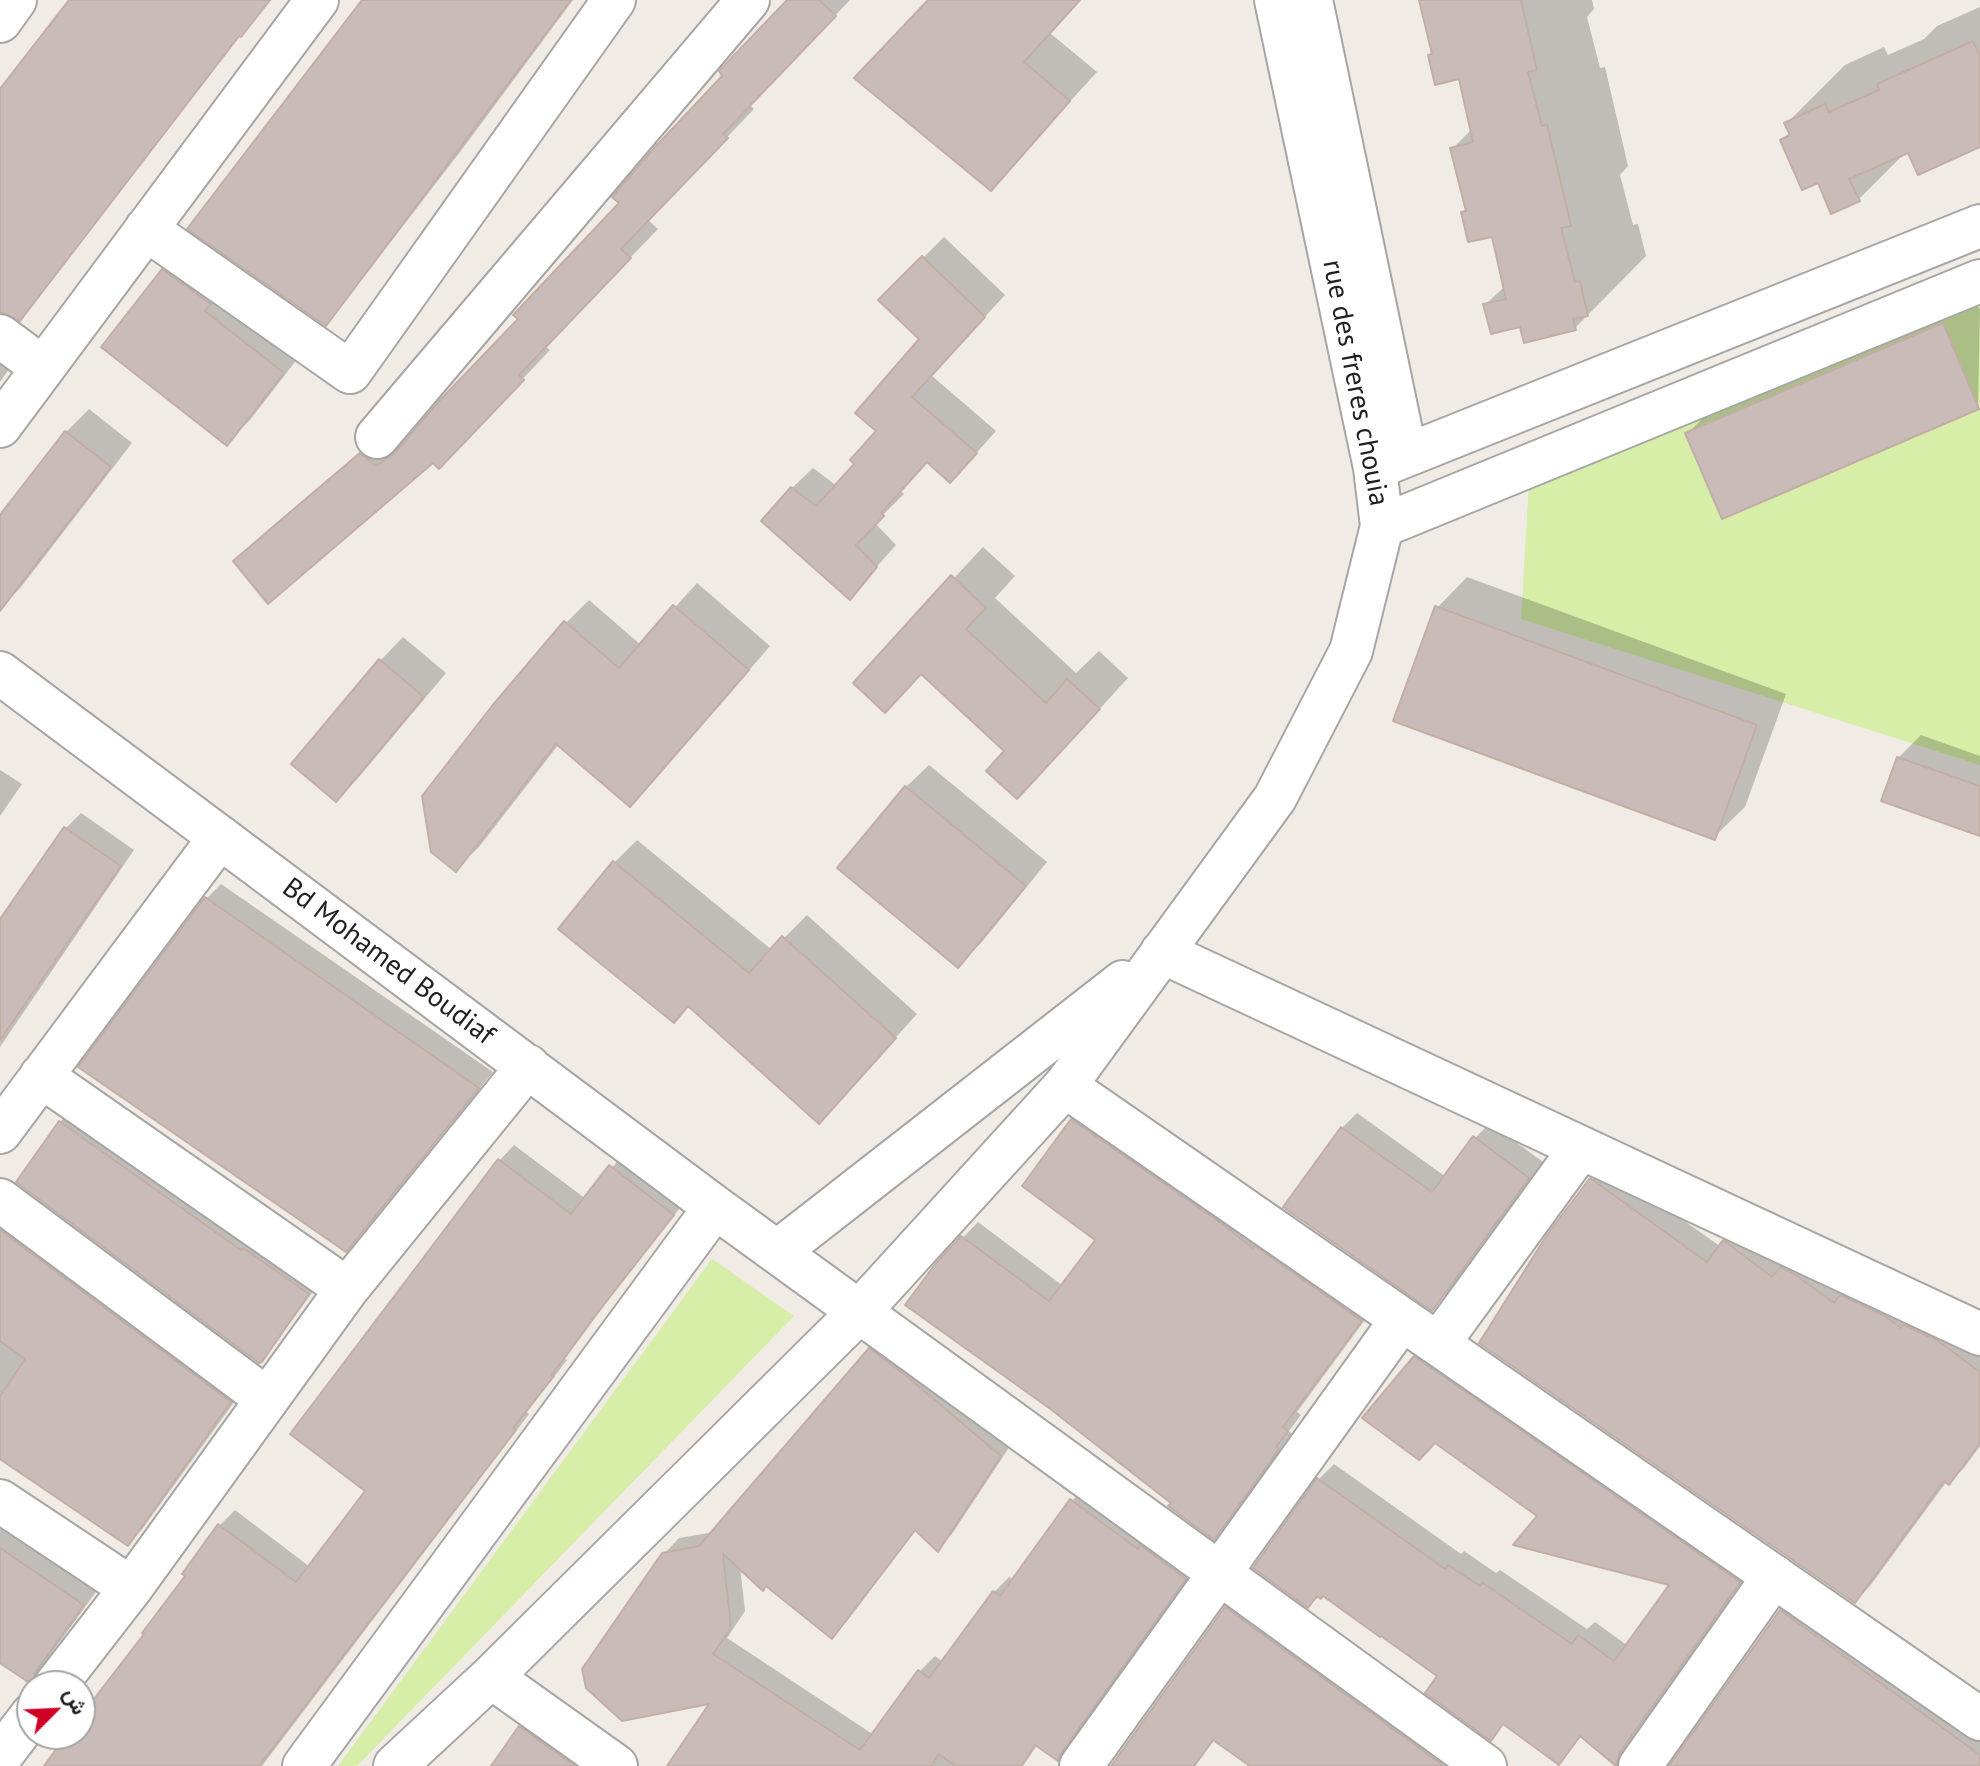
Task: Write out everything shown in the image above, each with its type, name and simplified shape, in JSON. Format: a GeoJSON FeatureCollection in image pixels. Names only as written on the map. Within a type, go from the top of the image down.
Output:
{"type":"FeatureCollection","features":[{"type":"Feature","properties":{"kind":"street"},"geometry":{"type":"LineString","coordinates":[[0,21],[15,0]]}},
{"type":"Feature","properties":{"kind":"street"},"geometry":{"type":"LineString","coordinates":[[0,426],[317,0]]}},
{"type":"Feature","properties":{"kind":"street"},"geometry":{"type":"LineString","coordinates":[[146,229],[350,372],[614,0]]}},
{"type":"Feature","properties":{"kind":"street"},"geometry":{"type":"LineString","coordinates":[[377,437],[748,0]]}},
{"type":"Feature","properties":{"kind":"street","name":"rue des freres chouia"},"geometry":{"type":"LineString","coordinates":[[395,1766],[491,1677],[859,1312],[1065,1086],[1275,798],[1351,651],[1382,526],[1390,462],[1276,0]]}},
{"type":"Feature","properties":{"kind":"street"},"geometry":{"type":"LineString","coordinates":[[1311,0],[1390,462],[1980,226]]}},
{"type":"Feature","properties":{"kind":"street"},"geometry":{"type":"LineString","coordinates":[[1382,526],[1980,281]]}},
{"type":"Feature","properties":{"kind":"street"},"geometry":{"type":"LineString","coordinates":[[0,336],[43,368]]}},
{"type":"Feature","properties":{"kind":"street","name":"Bd Mohamed Boudiaf"},"geometry":{"type":"LineString","coordinates":[[0,673],[715,1207],[1485,1766]]}},
{"type":"Feature","properties":{"kind":"street"},"geometry":{"type":"LineString","coordinates":[[0,1132],[220,837]]}},
{"type":"Feature","properties":{"kind":"street"},"geometry":{"type":"LineString","coordinates":[[777,1252],[1162,952],[1980,1334]]}},
{"type":"Feature","properties":{"kind":"street"},"geometry":{"type":"LineString","coordinates":[[67,1670],[131,1588],[347,1289],[528,1066]]}},
{"type":"Feature","properties":{"kind":"street"},"geometry":{"type":"LineString","coordinates":[[41,1076],[347,1289]]}},
{"type":"Feature","properties":{"kind":"street"},"geometry":{"type":"LineString","coordinates":[[1065,1086],[1980,1719]]}},
{"type":"Feature","properties":{"kind":"street"},"geometry":{"type":"LineString","coordinates":[[1438,1344],[1580,1149]]}},
{"type":"Feature","properties":{"kind":"street"},"geometry":{"type":"LineString","coordinates":[[0,1200],[267,1399]]}},
{"type":"Feature","properties":{"kind":"street"},"geometry":{"type":"LineString","coordinates":[[304,1766],[715,1207]]}},
{"type":"Feature","properties":{"kind":"street"},"geometry":{"type":"LineString","coordinates":[[1081,1766],[1402,1319]]}},
{"type":"Feature","properties":{"kind":"street"},"geometry":{"type":"LineString","coordinates":[[0,1501],[131,1588]]}},
{"type":"Feature","properties":{"kind":"street"},"geometry":{"type":"LineString","coordinates":[[1640,1766],[1774,1576]]}},
{"type":"Feature","properties":{"kind":"street"},"geometry":{"type":"LineString","coordinates":[[491,1677],[616,1766]]}},
{"type":"Feature","properties":{"kind":"street"},"geometry":{"type":"LineString","coordinates":[[0,1757],[16,1736]]}},
{"type":"Feature","properties":{"kind":"green space"},"geometry":{"type":"Polygon","coordinates":[[[1980,298],[1980,765],[1521,619],[1529,482],[1980,298]]]}},
{"type":"Feature","properties":{"kind":"green space"},"geometry":{"type":"Polygon","coordinates":[[[712,1259],[794,1316],[357,1766],[338,1766],[712,1259]]]}},
{"type":"Feature","properties":{"kind":"building"},"geometry":{"type":"Polygon","coordinates":[[[69,0],[270,0],[20,321],[0,312],[0,89],[69,0]]]}},
{"type":"Feature","properties":{"kind":"building"},"geometry":{"type":"Polygon","coordinates":[[[362,0],[571,0],[326,326],[187,229],[362,0]]]}},
{"type":"Feature","properties":{"kind":"building"},"geometry":{"type":"Polygon","coordinates":[[[787,0],[819,0],[836,16],[723,134],[728,138],[621,249],[631,258],[519,375],[524,380],[439,469],[433,463],[268,604],[233,561],[360,453],[376,466],[395,453],[440,400],[518,319],[513,315],[619,203],[612,197],[722,76],[719,71],[787,0]]]}},
{"type":"Feature","properties":{"kind":"building"},"geometry":{"type":"Polygon","coordinates":[[[928,0],[1080,0],[1024,62],[1070,101],[991,191],[854,78],[928,0]]]}},
{"type":"Feature","properties":{"kind":"building"},"geometry":{"type":"Polygon","coordinates":[[[1419,0],[1521,0],[1537,70],[1528,72],[1542,126],[1547,124],[1571,226],[1561,228],[1575,282],[1580,281],[1588,316],[1573,319],[1576,330],[1524,343],[1520,327],[1491,334],[1483,304],[1506,299],[1492,237],[1468,242],[1461,212],[1466,211],[1450,148],[1473,142],[1459,79],[1435,85],[1428,55],[1432,54],[1419,0]]]}},
{"type":"Feature","properties":{"kind":"building"},"geometry":{"type":"Polygon","coordinates":[[[1973,41],[1980,56],[1980,147],[1918,175],[1908,153],[1849,179],[1860,201],[1831,214],[1818,183],[1802,190],[1780,140],[1790,135],[1784,123],[1825,104],[1829,112],[1879,90],[1877,84],[1973,41]]]}},
{"type":"Feature","properties":{"kind":"building"},"geometry":{"type":"Polygon","coordinates":[[[922,256],[985,317],[912,397],[977,453],[950,483],[927,462],[881,513],[884,516],[856,545],[877,567],[850,600],[761,521],[791,487],[816,506],[854,464],[850,460],[876,431],[855,413],[919,339],[878,300],[922,256]]]}},
{"type":"Feature","properties":{"kind":"building"},"geometry":{"type":"Polygon","coordinates":[[[162,269],[211,304],[205,311],[284,373],[227,446],[101,347],[162,269]]]}},
{"type":"Feature","properties":{"kind":"building"},"geometry":{"type":"Polygon","coordinates":[[[1943,323],[1979,409],[1722,519],[1685,433],[1943,323]]]}},
{"type":"Feature","properties":{"kind":"building"},"geometry":{"type":"Polygon","coordinates":[[[65,431],[111,467],[0,611],[0,515],[65,431]]]}},
{"type":"Feature","properties":{"kind":"building"},"geometry":{"type":"Polygon","coordinates":[[[951,575],[986,608],[966,629],[1046,703],[1067,679],[1100,709],[1017,799],[986,771],[1004,751],[921,674],[885,713],[853,683],[951,575]]]}},
{"type":"Feature","properties":{"kind":"building"},"geometry":{"type":"Polygon","coordinates":[[[673,605],[749,670],[630,807],[556,744],[456,872],[431,852],[422,796],[564,621],[619,668],[673,605]]]}},
{"type":"Feature","properties":{"kind":"building"},"geometry":{"type":"Polygon","coordinates":[[[1435,606],[1757,725],[1715,840],[1393,721],[1435,606]]]}},
{"type":"Feature","properties":{"kind":"building"},"geometry":{"type":"Polygon","coordinates":[[[379,659],[424,697],[336,802],[291,764],[379,659]]]}},
{"type":"Feature","properties":{"kind":"building"},"geometry":{"type":"Polygon","coordinates":[[[1897,757],[1980,786],[1980,836],[1881,801],[1897,757]]]}},
{"type":"Feature","properties":{"kind":"building"},"geometry":{"type":"Polygon","coordinates":[[[905,786],[1026,886],[958,968],[837,868],[905,786]]]}},
{"type":"Feature","properties":{"kind":"building"},"geometry":{"type":"Polygon","coordinates":[[[64,827],[121,866],[0,1040],[0,919],[64,827]]]}},
{"type":"Feature","properties":{"kind":"building"},"geometry":{"type":"Polygon","coordinates":[[[613,861],[749,973],[782,936],[896,1038],[819,1124],[688,1006],[674,1023],[558,929],[613,861]]]}},
{"type":"Feature","properties":{"kind":"building"},"geometry":{"type":"Polygon","coordinates":[[[205,897],[479,1088],[346,1252],[78,1067],[205,897]]]}},
{"type":"Feature","properties":{"kind":"building"},"geometry":{"type":"Polygon","coordinates":[[[1071,1119],[1362,1321],[1283,1427],[1288,1431],[1276,1447],[1279,1449],[1214,1540],[1049,1408],[905,1305],[961,1236],[1049,1301],[1095,1240],[1022,1186],[1071,1119]]]}},
{"type":"Feature","properties":{"kind":"building"},"geometry":{"type":"Polygon","coordinates":[[[59,1121],[241,1250],[243,1248],[309,1294],[262,1362],[259,1363],[16,1182],[59,1121]]]}},
{"type":"Feature","properties":{"kind":"building"},"geometry":{"type":"Polygon","coordinates":[[[1341,1127],[1432,1192],[1473,1136],[1529,1178],[1432,1311],[1283,1207],[1341,1127]]]}},
{"type":"Feature","properties":{"kind":"building"},"geometry":{"type":"Polygon","coordinates":[[[498,1159],[571,1214],[609,1165],[674,1215],[591,1321],[554,1376],[513,1428],[516,1430],[259,1766],[44,1766],[56,1750],[96,1750],[96,1696],[144,1634],[218,1524],[296,1582],[365,1491],[290,1434],[498,1159]]]}},
{"type":"Feature","properties":{"kind":"building"},"geometry":{"type":"Polygon","coordinates":[[[1590,1178],[1707,1262],[1723,1240],[1772,1277],[1780,1267],[1834,1303],[1840,1295],[1885,1316],[1901,1328],[1903,1325],[1937,1340],[1980,1372],[1980,1443],[1949,1485],[1944,1481],[1855,1603],[1479,1343],[1547,1235],[1590,1178]]]}},
{"type":"Feature","properties":{"kind":"building"},"geometry":{"type":"Polygon","coordinates":[[[0,1230],[231,1402],[128,1546],[0,1459],[0,1396],[25,1359],[0,1341],[0,1230]]]}},
{"type":"Feature","properties":{"kind":"building"},"geometry":{"type":"Polygon","coordinates":[[[869,1348],[1001,1456],[938,1552],[915,1530],[832,1639],[766,1586],[763,1591],[723,1554],[731,1628],[713,1654],[860,1750],[918,1670],[929,1678],[993,1591],[1000,1596],[1070,1499],[1138,1549],[1140,1545],[1186,1579],[1058,1761],[1035,1745],[1021,1766],[955,1766],[939,1754],[931,1766],[667,1766],[709,1704],[622,1721],[586,1688],[582,1669],[662,1553],[699,1546],[869,1348]]]}},
{"type":"Feature","properties":{"kind":"building"},"geometry":{"type":"Polygon","coordinates":[[[1414,1356],[1740,1582],[1620,1752],[1616,1766],[1580,1736],[1559,1765],[1503,1724],[1491,1741],[1425,1693],[1437,1676],[1323,1596],[1321,1599],[1317,1596],[1308,1608],[1253,1568],[1317,1478],[1445,1569],[1448,1565],[1480,1586],[1483,1583],[1572,1644],[1578,1635],[1614,1661],[1669,1585],[1513,1545],[1537,1516],[1435,1443],[1419,1460],[1362,1418],[1414,1356]]]}},
{"type":"Feature","properties":{"kind":"building"},"geometry":{"type":"Polygon","coordinates":[[[0,1548],[84,1605],[37,1670],[16,1670],[16,1674],[0,1663],[0,1548]]]}},
{"type":"Feature","properties":{"kind":"building"},"geometry":{"type":"Polygon","coordinates":[[[1225,1607],[1444,1766],[1250,1766],[1213,1740],[1194,1766],[1111,1766],[1225,1607]]]}},
{"type":"Feature","properties":{"kind":"building"},"geometry":{"type":"Polygon","coordinates":[[[1780,1610],[1980,1755],[1980,1766],[1669,1766],[1780,1610]]]}},
{"type":"Feature","properties":{"kind":"building"},"geometry":{"type":"Polygon","coordinates":[[[519,1726],[575,1766],[491,1766],[519,1726]]]}}]}
